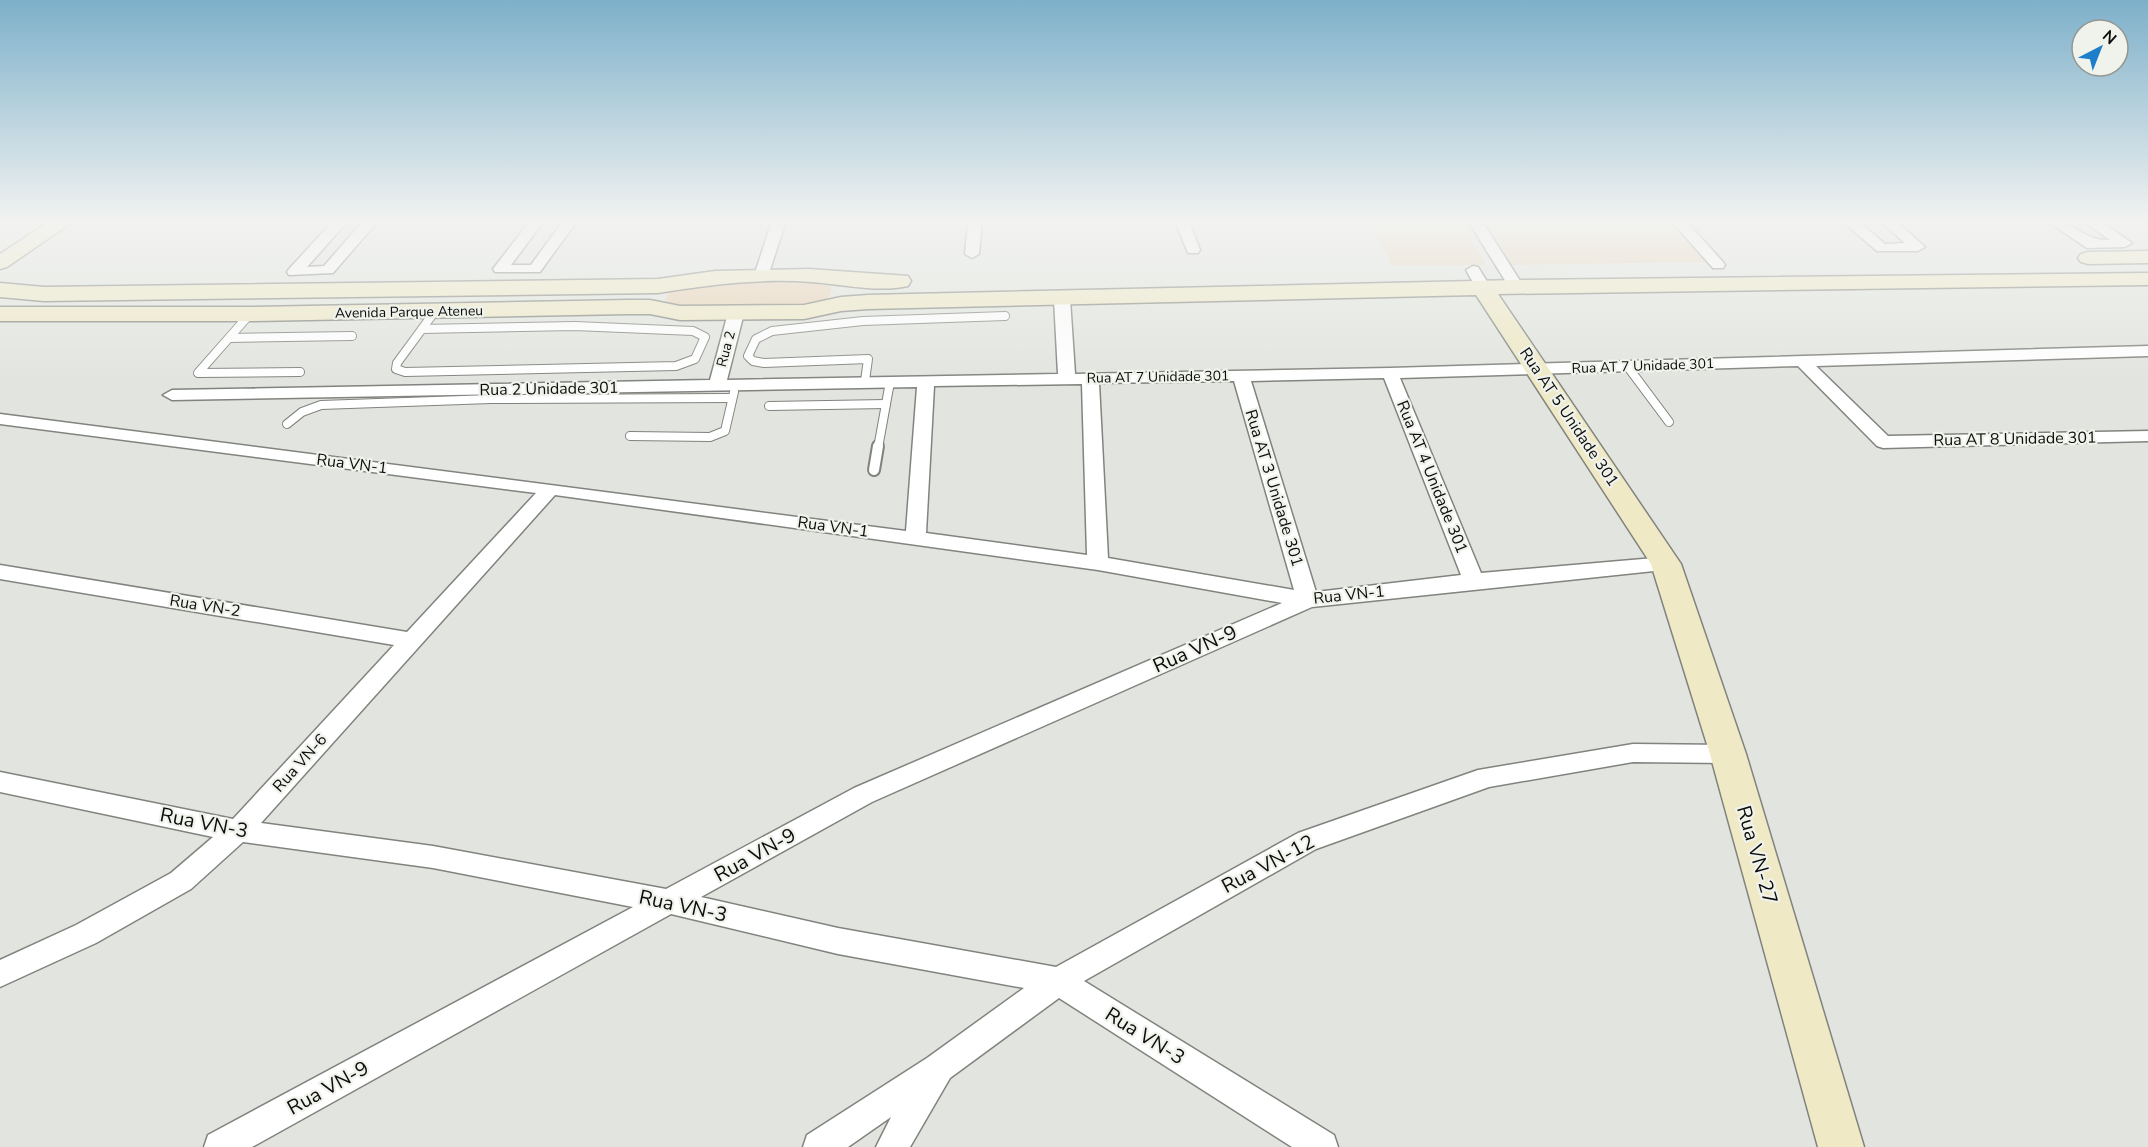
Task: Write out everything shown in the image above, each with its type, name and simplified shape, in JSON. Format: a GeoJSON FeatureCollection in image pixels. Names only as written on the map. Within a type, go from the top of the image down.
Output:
{"type":"FeatureCollection","features":[{"type":"Feature","properties":{"kind":"street","name":"Avenida Parque Ateneu"},"geometry":{"type":"LineString","coordinates":[[1206,275],[1478,279]]}},
{"type":"Feature","properties":{"kind":"street"},"geometry":{"type":"LineString","coordinates":[[1508,275],[1510,278]]}},
{"type":"Feature","properties":{"kind":"street","name":"Avenida Parque Ateneu"},"geometry":{"type":"LineString","coordinates":[[0,314],[250,314],[628,307],[650,307],[680,313],[804,312],[841,304],[868,302],[1062,299],[1566,275]]}},
{"type":"Feature","properties":{"kind":"street","name":"Avenida Parque Ateneu"},"geometry":{"type":"LineString","coordinates":[[0,290],[44,294],[658,286],[715,276],[830,278],[895,282],[1079,278]]}},
{"type":"Feature","properties":{"kind":"street"},"geometry":{"type":"LineString","coordinates":[[825,309],[839,298],[842,287],[830,278]]}},
{"type":"Feature","properties":{"kind":"street","name":"Avenida Parque Ateneu"},"geometry":{"type":"LineString","coordinates":[[1510,278],[2148,279]]}},
{"type":"Feature","properties":{"kind":"street","name":"Rua AT 5 Unidade 301"},"geometry":{"type":"LineString","coordinates":[[1478,279],[1666,564]]}},
{"type":"Feature","properties":{"kind":"street"},"geometry":{"type":"LineString","coordinates":[[680,313],[659,302],[658,294],[684,280]]}},
{"type":"Feature","properties":{"kind":"street","name":"Rua AT 7 Unidade 301"},"geometry":{"type":"LineString","coordinates":[[1062,299],[1067,378]]}},
{"type":"Feature","properties":{"kind":"street","name":"Rua 2"},"geometry":{"type":"LineString","coordinates":[[717,386],[736,313]]}},
{"type":"Feature","properties":{"kind":"street","name":"Rua AT 7 Unidade 301"},"geometry":{"type":"LineString","coordinates":[[926,383],[1628,367],[2148,351]]}},
{"type":"Feature","properties":{"kind":"street","name":"Rua AT 8 Unidade 301"},"geometry":{"type":"LineString","coordinates":[[1803,362],[1883,442],[2148,436]]}},
{"type":"Feature","properties":{"kind":"street","name":"Rua AT 4 Unidade 301"},"geometry":{"type":"LineString","coordinates":[[1390,373],[1474,581]]}},
{"type":"Feature","properties":{"kind":"street","name":"Rua AT 3 Unidade 301"},"geometry":{"type":"LineString","coordinates":[[1241,375],[1308,600]]}},
{"type":"Feature","properties":{"kind":"street"},"geometry":{"type":"LineString","coordinates":[[1090,378],[1098,563]]}},
{"type":"Feature","properties":{"kind":"street","name":"Rua 2 Unidade 301"},"geometry":{"type":"LineString","coordinates":[[172,394],[717,386],[734,392],[865,381],[926,383]]}},
{"type":"Feature","properties":{"kind":"street"},"geometry":{"type":"LineString","coordinates":[[916,538],[926,383]]}},
{"type":"Feature","properties":{"kind":"street","name":"Rua VN-1"},"geometry":{"type":"LineString","coordinates":[[0,419],[550,489],[1098,563],[1308,600],[1474,581],[1666,564]]}},
{"type":"Feature","properties":{"kind":"street","name":"Rua VN-6"},"geometry":{"type":"LineString","coordinates":[[0,974],[86,934],[180,881],[238,831],[550,489]]}},
{"type":"Feature","properties":{"kind":"street","name":"Rua VN-27"},"geometry":{"type":"LineString","coordinates":[[1666,564],[1728,754],[1841,1147]]}},
{"type":"Feature","properties":{"kind":"street","name":"Rua VN-2"},"geometry":{"type":"LineString","coordinates":[[0,572],[410,640]]}},
{"type":"Feature","properties":{"kind":"street","name":"Rua VN-9"},"geometry":{"type":"LineString","coordinates":[[220,1147],[863,795],[1308,600]]}},
{"type":"Feature","properties":{"kind":"street","name":"Rua VN-12"},"geometry":{"type":"LineString","coordinates":[[892,1147],[939,1067],[1058,981],[1307,841],[1487,777],[1634,753],[1728,754]]}},
{"type":"Feature","properties":{"kind":"street","name":"Rua VN-3"},"geometry":{"type":"LineString","coordinates":[[0,782],[238,831],[433,857],[670,902],[838,941],[1058,981],[1322,1147]]}},
{"type":"Feature","properties":{"kind":"street"},"geometry":{"type":"LineString","coordinates":[[819,1147],[939,1067]]}},
{"type":"Feature","properties":{"kind":"lane"},"geometry":{"type":"LineString","coordinates":[[421,329],[575,326],[693,330],[705,337],[695,359],[676,366],[405,372],[396,369],[397,363],[421,329],[435,311]]}},
{"type":"Feature","properties":{"kind":"lane"},"geometry":{"type":"LineString","coordinates":[[250,314],[198,373],[300,372]]}},
{"type":"Feature","properties":{"kind":"lane"},"geometry":{"type":"LineString","coordinates":[[865,381],[868,359],[764,363],[753,361],[748,356],[752,341],[759,335],[772,331],[871,321],[1005,316]]}},
{"type":"Feature","properties":{"kind":"lane"},"geometry":{"type":"LineString","coordinates":[[230,338],[352,336]]}},
{"type":"Feature","properties":{"kind":"lane"},"geometry":{"type":"LineString","coordinates":[[1628,367],[1669,422]]}},
{"type":"Feature","properties":{"kind":"lane"},"geometry":{"type":"LineString","coordinates":[[874,470],[890,382]]}},
{"type":"Feature","properties":{"kind":"lane"},"geometry":{"type":"LineString","coordinates":[[287,424],[302,412],[321,405],[734,392],[725,431],[718,435],[630,436]]}},
{"type":"Feature","properties":{"kind":"lane"},"geometry":{"type":"LineString","coordinates":[[769,406],[886,404]]}},
{"type":"Feature","properties":{"kind":"shaded area"},"geometry":{"type":"Polygon","coordinates":[[[810,279],[824,282],[832,289],[829,297],[819,304],[683,310],[665,301],[670,290],[681,284],[810,279]]]}}]}
